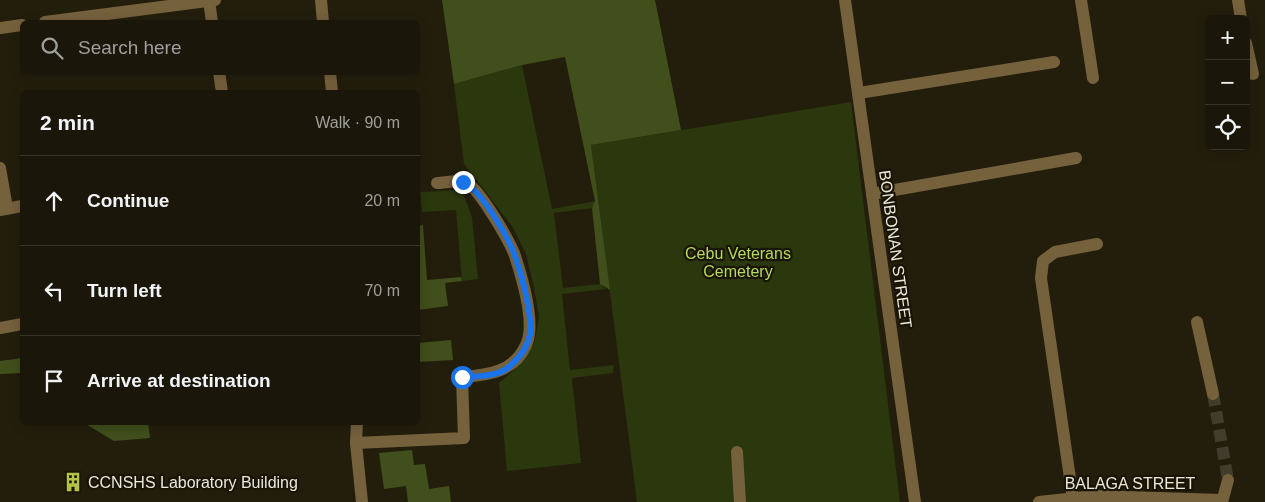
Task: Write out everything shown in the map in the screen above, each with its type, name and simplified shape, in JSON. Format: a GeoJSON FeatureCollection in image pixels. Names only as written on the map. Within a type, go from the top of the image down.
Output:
{"type":"FeatureCollection","features":[{"type":"Feature","properties":{"kind":"street"},"geometry":{"type":"LineString","coordinates":[[60,20],[212,0],[212,20]]}},
{"type":"Feature","properties":{"kind":"street"},"geometry":{"type":"LineString","coordinates":[[320,0],[323,20]]}},
{"type":"Feature","properties":{"kind":"street","name":"BONBONAN STREET"},"geometry":{"type":"LineString","coordinates":[[845,0],[915,502]]}},
{"type":"Feature","properties":{"kind":"street"},"geometry":{"type":"LineString","coordinates":[[1081,0],[1093,78]]}},
{"type":"Feature","properties":{"kind":"street"},"geometry":{"type":"LineString","coordinates":[[1238,0],[1240,15]]}},
{"type":"Feature","properties":{"kind":"street"},"geometry":{"type":"LineString","coordinates":[[0,28],[20,26]]}},
{"type":"Feature","properties":{"kind":"street"},"geometry":{"type":"LineString","coordinates":[[1250,60],[1253,74]]}},
{"type":"Feature","properties":{"kind":"street"},"geometry":{"type":"LineString","coordinates":[[859,93],[1054,62]]}},
{"type":"Feature","properties":{"kind":"street"},"geometry":{"type":"LineString","coordinates":[[219,75],[222,90]]}},
{"type":"Feature","properties":{"kind":"street"},"geometry":{"type":"LineString","coordinates":[[330,75],[332,90]]}},
{"type":"Feature","properties":{"kind":"street"},"geometry":{"type":"LineString","coordinates":[[872,194],[1076,158]]}},
{"type":"Feature","properties":{"kind":"street"},"geometry":{"type":"LineString","coordinates":[[0,168],[3,209],[20,206]]}},
{"type":"Feature","properties":{"kind":"street"},"geometry":{"type":"LineString","coordinates":[[356,442],[464,438],[462,377],[491,375],[509,367],[526,346],[530,336],[530,320],[516,258],[488,208],[469,184],[463,182],[437,183]]}},
{"type":"Feature","properties":{"kind":"street"},"geometry":{"type":"LineString","coordinates":[[1073,499],[1041,278],[1043,261],[1055,252],[1097,244]]}},
{"type":"Feature","properties":{"kind":"street"},"geometry":{"type":"LineString","coordinates":[[1197,322],[1213,394]]}},
{"type":"Feature","properties":{"kind":"street"},"geometry":{"type":"LineString","coordinates":[[0,328],[20,324]]}},
{"type":"Feature","properties":{"kind":"street"},"geometry":{"type":"LineString","coordinates":[[357,425],[356,442],[362,502]]}},
{"type":"Feature","properties":{"kind":"street"},"geometry":{"type":"LineString","coordinates":[[737,452],[740,502]]}},
{"type":"Feature","properties":{"kind":"street"},"geometry":{"type":"LineString","coordinates":[[1222,501],[1228,480]]}},
{"type":"Feature","properties":{"kind":"street","name":"BALAGA STREET"},"geometry":{"type":"LineString","coordinates":[[1039,502],[1095,496],[1222,501]]}},
{"type":"Feature","properties":{"kind":"green space"},"geometry":{"type":"Polygon","coordinates":[[[442,0],[655,0],[681,130],[591,145],[610,290],[600,284],[592,208],[595,201],[565,57],[522,65],[454,84],[442,0]]]}},
{"type":"Feature","properties":{"kind":"green space"},"geometry":{"type":"Polygon","coordinates":[[[522,65],[552,209],[596,201],[592,208],[554,213],[563,288],[600,284],[606,289],[562,294],[570,370],[614,365],[613,373],[572,378],[581,463],[507,471],[499,383],[514,370],[534,344],[539,317],[526,254],[512,226],[464,164],[454,84],[522,65]]]}},
{"type":"Feature","properties":{"kind":"green space","name":"Cebu Veterans Cemetery"},"geometry":{"type":"Polygon","coordinates":[[[851,102],[900,502],[637,502],[591,145],[851,102]]]}},
{"type":"Feature","properties":{"kind":"green space"},"geometry":{"type":"Polygon","coordinates":[[[462,190],[472,218],[478,279],[462,281],[456,210],[422,212],[420,192],[462,190]]]}},
{"type":"Feature","properties":{"kind":"green space"},"geometry":{"type":"Polygon","coordinates":[[[423,225],[427,280],[461,277],[462,281],[445,283],[448,306],[420,310],[420,226],[423,225]]]}},
{"type":"Feature","properties":{"kind":"green space"},"geometry":{"type":"Polygon","coordinates":[[[451,340],[453,360],[420,362],[420,343],[451,340]]]}},
{"type":"Feature","properties":{"kind":"green space"},"geometry":{"type":"Polygon","coordinates":[[[20,358],[20,373],[0,374],[0,361],[20,358]]]}},
{"type":"Feature","properties":{"kind":"green space"},"geometry":{"type":"Polygon","coordinates":[[[87,425],[148,425],[150,438],[114,441],[87,425]]]}},
{"type":"Feature","properties":{"kind":"green space"},"geometry":{"type":"Polygon","coordinates":[[[412,450],[414,465],[425,464],[429,489],[449,486],[451,502],[408,502],[406,486],[384,489],[379,453],[412,450]]]}},
{"type":"Feature","properties":{"kind":"tunnel"},"geometry":{"type":"LineString","coordinates":[[1213,394],[1228,480]]}},
{"type":"Feature","properties":{"kind":"place","name":"CCNSHS Laboratory Building"},"geometry":{"type":"Point","coordinates":[73,482]}},
{"type":"Feature","properties":{"kind":"route"},"geometry":{"type":"LineString","coordinates":[[462,377],[491,375],[509,367],[526,346],[530,336],[530,320],[516,258],[488,208],[469,184],[463,182]]}}]}
